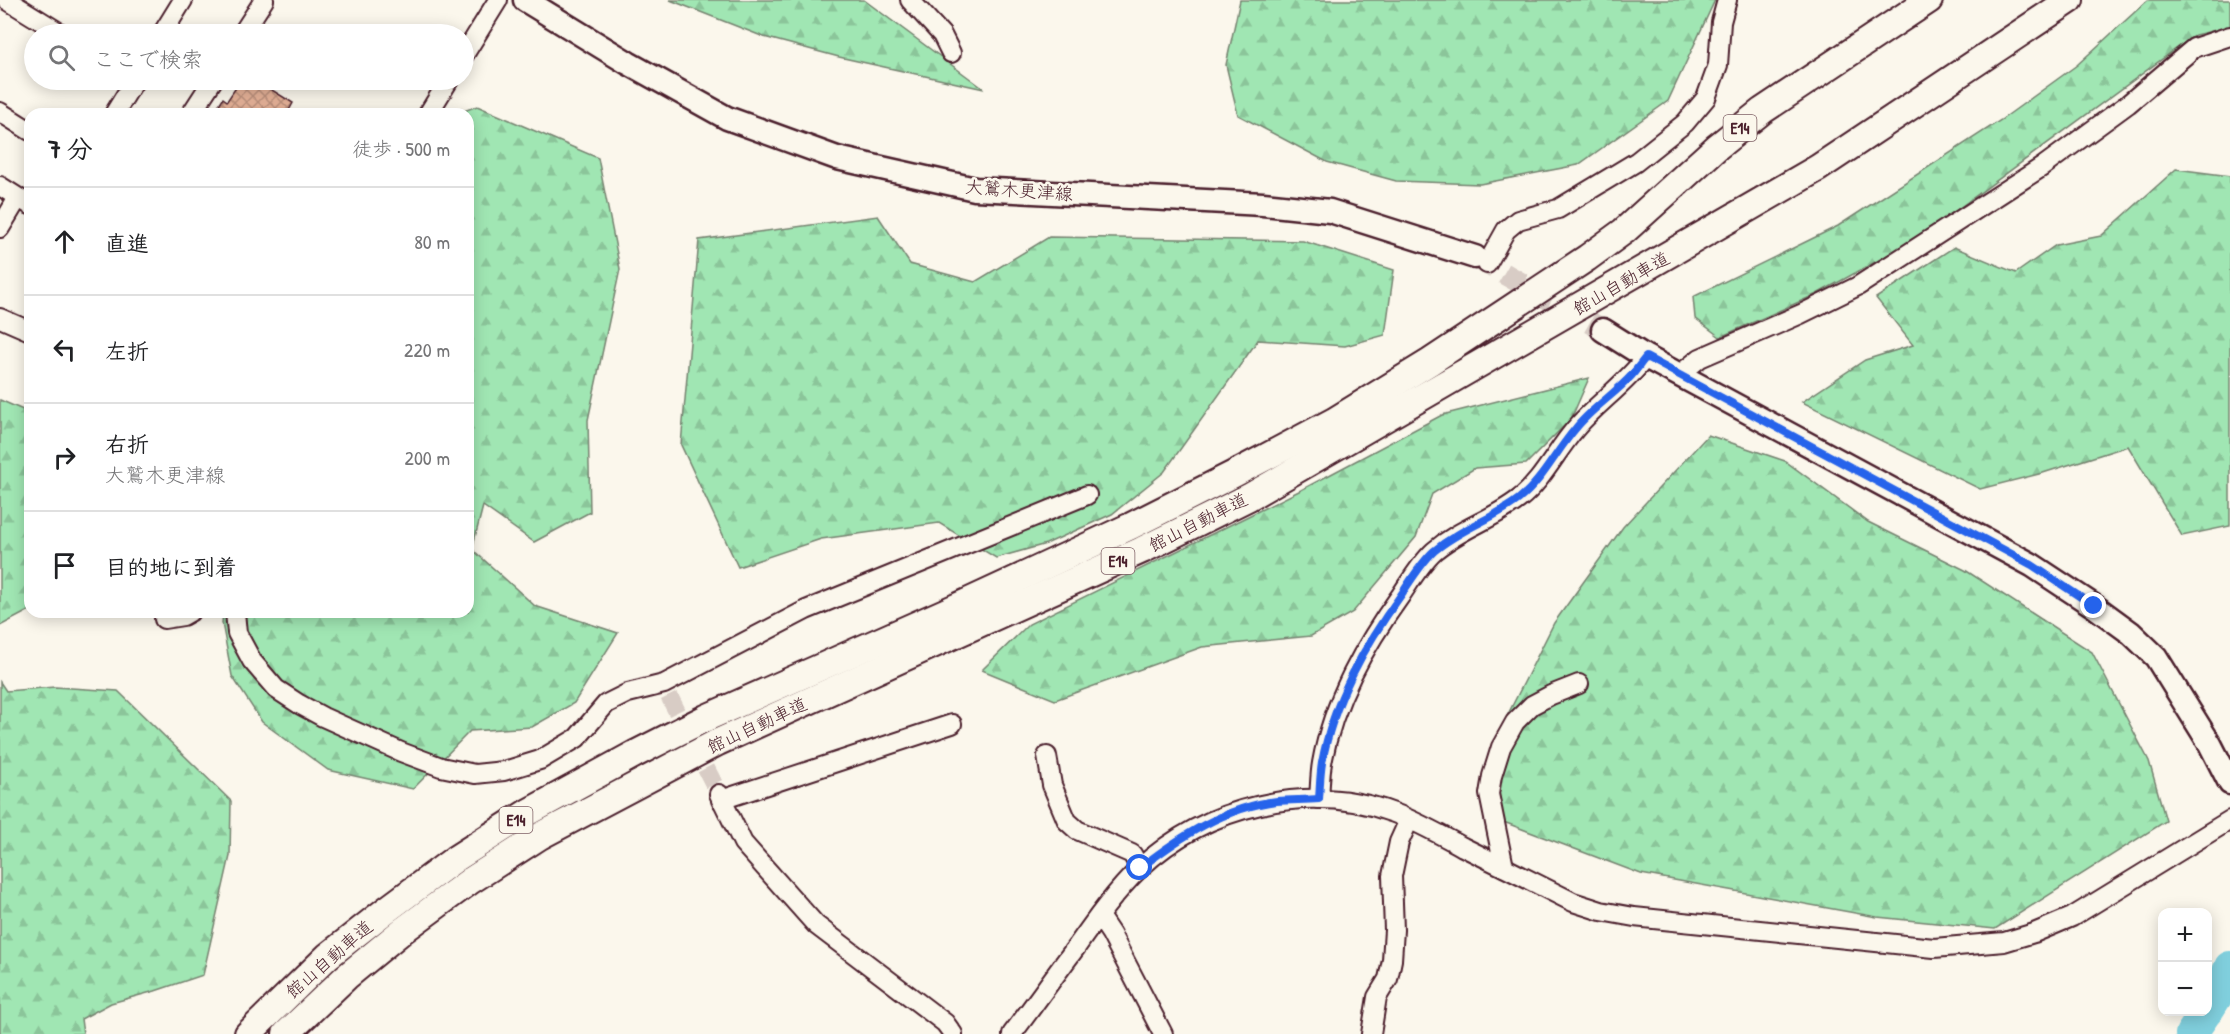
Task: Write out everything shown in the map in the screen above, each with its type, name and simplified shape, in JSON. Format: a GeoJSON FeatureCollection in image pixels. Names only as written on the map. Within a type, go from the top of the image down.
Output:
{"type":"FeatureCollection","features":[{"type":"Feature","properties":{"kind":"highway","name":"館山自動車道"},"geometry":{"type":"LineString","coordinates":[[248,1034],[328,956],[455,859],[527,813],[706,718],[961,605],[1183,500],[1334,421],[1430,362],[1624,231],[1717,147],[1762,111],[1929,0]]}},
{"type":"Feature","properties":{"kind":"highway","name":"館山自動車道"},"geometry":{"type":"LineString","coordinates":[[286,1034],[346,977],[402,931],[470,881],[540,836],[718,742],[1142,550],[1249,497],[1809,174],[2070,0]]}},
{"type":"Feature","properties":{"kind":"main road","name":"大鷲木更津線"},"geometry":{"type":"LineString","coordinates":[[525,0],[628,63],[728,118],[837,158],[975,189],[1263,204],[1330,211],[1481,261]]}},
{"type":"Feature","properties":{"kind":"main road"},"geometry":{"type":"LineString","coordinates":[[1603,330],[1646,357],[2032,565],[2094,606],[2131,633],[2156,657],[2210,744],[2230,783]]}},
{"type":"Feature","properties":{"kind":"street"},"geometry":{"type":"LineString","coordinates":[[8,0],[46,24]]}},
{"type":"Feature","properties":{"kind":"street"},"geometry":{"type":"LineString","coordinates":[[168,24],[183,0]]}},
{"type":"Feature","properties":{"kind":"street"},"geometry":{"type":"LineString","coordinates":[[248,24],[264,0]]}},
{"type":"Feature","properties":{"kind":"street"},"geometry":{"type":"LineString","coordinates":[[474,38],[498,0]]}},
{"type":"Feature","properties":{"kind":"street"},"geometry":{"type":"LineString","coordinates":[[910,0],[942,34],[951,53]]}},
{"type":"Feature","properties":{"kind":"street"},"geometry":{"type":"LineString","coordinates":[[1481,261],[1506,230],[1518,220],[1558,209],[1636,162],[1685,123],[1706,98],[1718,65],[1721,22],[1727,0]]}},
{"type":"Feature","properties":{"kind":"street"},"geometry":{"type":"LineString","coordinates":[[1679,375],[1700,358],[1801,314],[1858,286],[2042,167],[2128,104],[2194,48],[2230,36]]}},
{"type":"Feature","properties":{"kind":"street"},"geometry":{"type":"LineString","coordinates":[[118,108],[128,90]]}},
{"type":"Feature","properties":{"kind":"street"},"geometry":{"type":"LineString","coordinates":[[195,108],[207,90]]}},
{"type":"Feature","properties":{"kind":"street"},"geometry":{"type":"LineString","coordinates":[[432,108],[443,90]]}},
{"type":"Feature","properties":{"kind":"street"},"geometry":{"type":"LineString","coordinates":[[0,112],[24,127]]}},
{"type":"Feature","properties":{"kind":"street"},"geometry":{"type":"LineString","coordinates":[[0,186],[24,201],[0,228]]}},
{"type":"Feature","properties":{"kind":"street"},"geometry":{"type":"LineString","coordinates":[[0,318],[24,328]]}},
{"type":"Feature","properties":{"kind":"street"},"geometry":{"type":"LineString","coordinates":[[1319,799],[1322,762],[1340,702],[1356,667],[1385,616],[1417,571],[1432,553],[1450,539],[1519,499],[1536,483],[1576,427],[1632,375],[1646,357]]}},
{"type":"Feature","properties":{"kind":"street"},"geometry":{"type":"LineString","coordinates":[[236,618],[237,633],[252,661],[276,690],[323,717],[401,752],[441,766],[475,774],[504,771],[540,760],[577,738],[606,704],[628,693],[667,690],[806,610],[1087,495]]}},
{"type":"Feature","properties":{"kind":"street"},"geometry":{"type":"LineString","coordinates":[[164,619],[170,618]]}},
{"type":"Feature","properties":{"kind":"street"},"geometry":{"type":"LineString","coordinates":[[1504,867],[1490,794],[1492,776],[1501,747],[1515,722],[1532,705],[1579,684]]}},
{"type":"Feature","properties":{"kind":"street"},"geometry":{"type":"LineString","coordinates":[[952,724],[720,797],[743,843],[816,925],[945,1023],[953,1034]]}},
{"type":"Feature","properties":{"kind":"street"},"geometry":{"type":"LineString","coordinates":[[1047,756],[1052,785],[1067,821],[1077,830],[1132,854],[1140,868]]}},
{"type":"Feature","properties":{"kind":"street"},"geometry":{"type":"LineString","coordinates":[[1012,1034],[1099,916],[1140,868],[1199,826],[1239,810],[1275,802],[1319,799],[1356,802],[1409,820],[1574,902],[1601,911],[1634,917],[1934,948],[2004,942],[2034,933],[2072,917],[2230,820]]}},
{"type":"Feature","properties":{"kind":"street"},"geometry":{"type":"LineString","coordinates":[[1371,1034],[1377,997],[1388,979],[1392,960],[1394,930],[1392,876],[1399,842],[1409,820]]}},
{"type":"Feature","properties":{"kind":"street"},"geometry":{"type":"LineString","coordinates":[[1099,916],[1111,934],[1163,1034]]}},
{"type":"Feature","properties":{"kind":"green space"},"geometry":{"type":"Polygon","coordinates":[[[670,0],[864,0],[984,89],[839,57],[764,37],[670,0]]]}},
{"type":"Feature","properties":{"kind":"green space"},"geometry":{"type":"Polygon","coordinates":[[[1240,0],[1715,0],[1668,101],[1578,165],[1480,184],[1396,181],[1327,162],[1238,115],[1226,65],[1240,0]]]}},
{"type":"Feature","properties":{"kind":"green space"},"geometry":{"type":"Polygon","coordinates":[[[2148,0],[2230,0],[2230,27],[2195,35],[1917,239],[1817,294],[1720,337],[1695,318],[1693,297],[1838,226],[2001,120],[2077,65],[2148,0]]]}},
{"type":"Feature","properties":{"kind":"green space"},"geometry":{"type":"Polygon","coordinates":[[[477,106],[598,158],[620,269],[588,420],[590,512],[534,542],[483,506],[474,541],[474,108],[472,108],[477,106]]]}},
{"type":"Feature","properties":{"kind":"green space"},"geometry":{"type":"Polygon","coordinates":[[[2176,169],[2230,176],[2230,526],[2182,536],[2128,446],[2043,473],[1980,489],[1802,402],[1865,360],[1913,345],[1876,298],[1954,247],[2016,273],[2056,245],[2101,236],[2176,169]]]}},
{"type":"Feature","properties":{"kind":"green space"},"geometry":{"type":"Polygon","coordinates":[[[878,216],[910,264],[975,282],[1049,237],[1303,241],[1394,270],[1385,335],[1345,346],[1258,340],[1164,472],[1112,514],[1046,544],[996,558],[939,523],[821,539],[738,567],[681,445],[699,240],[878,216]]]}},
{"type":"Feature","properties":{"kind":"green space"},"geometry":{"type":"Polygon","coordinates":[[[1589,378],[1571,419],[1526,464],[1475,468],[1432,494],[1416,537],[1353,612],[1311,636],[1202,647],[1055,700],[982,670],[1029,624],[1301,490],[1442,415],[1589,378]]]}},
{"type":"Feature","properties":{"kind":"green space"},"geometry":{"type":"Polygon","coordinates":[[[0,400],[24,410],[24,613],[0,626],[0,400]]]}},
{"type":"Feature","properties":{"kind":"green space"},"geometry":{"type":"Polygon","coordinates":[[[1708,435],[1785,461],[1868,522],[1965,570],[2092,652],[2149,761],[2166,821],[1995,929],[1877,917],[1641,874],[1493,818],[1497,736],[1554,623],[1623,527],[1708,435]]]}},
{"type":"Feature","properties":{"kind":"green space"},"geometry":{"type":"Polygon","coordinates":[[[474,551],[535,606],[618,633],[574,703],[532,727],[470,731],[413,789],[328,770],[262,722],[232,676],[222,618],[474,618],[474,551]]]}},
{"type":"Feature","properties":{"kind":"green space"},"geometry":{"type":"Polygon","coordinates":[[[0,682],[6,691],[55,687],[118,691],[231,801],[230,856],[203,975],[111,1003],[81,1019],[83,1034],[0,1034],[0,682]]]}},
{"type":"Feature","properties":{"kind":"building"},"geometry":{"type":"Polygon","coordinates":[[[234,90],[272,90],[293,103],[290,108],[217,108],[223,98],[227,101],[234,90]]]}},
{"type":"Feature","properties":{"kind":"waterway"},"geometry":{"type":"LineString","coordinates":[[2212,1004],[2230,967]]}},
{"type":"Feature","properties":{"kind":"waterway"},"geometry":{"type":"LineString","coordinates":[[2191,1034],[2203,1016]]}},
{"type":"Feature","properties":{"kind":"tunnel"},"geometry":{"type":"LineString","coordinates":[[1475,257],[1603,330]]}},
{"type":"Feature","properties":{"kind":"tunnel"},"geometry":{"type":"LineString","coordinates":[[669,696],[719,794]]}},
{"type":"Feature","properties":{"kind":"route"},"geometry":{"type":"LineString","coordinates":[[1140,868],[1199,826],[1239,810],[1275,802],[1319,799],[1322,762],[1340,702],[1356,667],[1385,616],[1417,571],[1432,553],[1450,539],[1519,499],[1536,483],[1576,427],[1632,375],[1646,357],[2032,565],[2094,606]]}}]}
